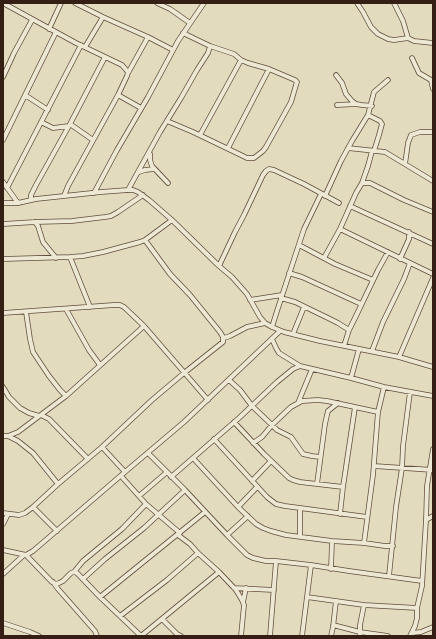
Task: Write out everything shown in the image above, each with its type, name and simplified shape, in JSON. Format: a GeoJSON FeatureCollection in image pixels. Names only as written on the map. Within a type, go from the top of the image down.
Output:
{"type":"FeatureCollection","features":[{"type":"Feature","properties":{"kind":"street"},"geometry":{"type":"LineString","coordinates":[[49,28],[61,3]]}},
{"type":"Feature","properties":{"kind":"street"},"geometry":{"type":"LineString","coordinates":[[75,3],[173,50]]}},
{"type":"Feature","properties":{"kind":"street"},"geometry":{"type":"LineString","coordinates":[[157,3],[190,22]]}},
{"type":"Feature","properties":{"kind":"street"},"geometry":{"type":"LineString","coordinates":[[94,193],[173,50],[190,22],[204,3]]}},
{"type":"Feature","properties":{"kind":"street"},"geometry":{"type":"LineString","coordinates":[[357,3],[371,28],[378,34],[394,40],[408,38],[414,41],[433,43]]}},
{"type":"Feature","properties":{"kind":"street"},"geometry":{"type":"LineString","coordinates":[[395,3],[403,21],[408,38]]}},
{"type":"Feature","properties":{"kind":"street"},"geometry":{"type":"LineString","coordinates":[[3,4],[124,66],[128,74]]}},
{"type":"Feature","properties":{"kind":"street"},"geometry":{"type":"LineString","coordinates":[[7,188],[83,46],[103,17]]}},
{"type":"Feature","properties":{"kind":"street"},"geometry":{"type":"LineString","coordinates":[[3,77],[32,20]]}},
{"type":"Feature","properties":{"kind":"street"},"geometry":{"type":"LineString","coordinates":[[3,140],[56,32]]}},
{"type":"Feature","properties":{"kind":"street"},"geometry":{"type":"LineString","coordinates":[[167,121],[247,158],[254,158],[266,147],[291,102],[296,86],[296,81],[269,69],[248,63],[241,60],[234,54],[210,46],[183,33]]}},
{"type":"Feature","properties":{"kind":"street"},"geometry":{"type":"LineString","coordinates":[[64,196],[148,37]]}},
{"type":"Feature","properties":{"kind":"street"},"geometry":{"type":"LineString","coordinates":[[128,190],[208,53],[210,46]]}},
{"type":"Feature","properties":{"kind":"street"},"geometry":{"type":"LineString","coordinates":[[31,200],[36,185],[70,125],[105,57]]}},
{"type":"Feature","properties":{"kind":"street"},"geometry":{"type":"LineString","coordinates":[[412,58],[419,73],[431,80],[433,89]]}},
{"type":"Feature","properties":{"kind":"street"},"geometry":{"type":"LineString","coordinates":[[200,135],[241,60]]}},
{"type":"Feature","properties":{"kind":"street"},"geometry":{"type":"LineString","coordinates":[[228,148],[269,69]]}},
{"type":"Feature","properties":{"kind":"street"},"geometry":{"type":"LineString","coordinates":[[336,75],[342,83],[346,94],[356,104]]}},
{"type":"Feature","properties":{"kind":"street"},"geometry":{"type":"LineString","coordinates":[[272,327],[304,229],[348,148],[368,115],[372,106],[374,92],[388,80]]}},
{"type":"Feature","properties":{"kind":"street"},"geometry":{"type":"LineString","coordinates":[[25,95],[48,110]]}},
{"type":"Feature","properties":{"kind":"street"},"geometry":{"type":"LineString","coordinates":[[118,95],[141,108]]}},
{"type":"Feature","properties":{"kind":"street"},"geometry":{"type":"LineString","coordinates":[[337,106],[356,104],[372,106]]}},
{"type":"Feature","properties":{"kind":"street"},"geometry":{"type":"LineString","coordinates":[[324,258],[362,183],[379,135],[382,124],[380,121],[368,115]]}},
{"type":"Feature","properties":{"kind":"street"},"geometry":{"type":"LineString","coordinates":[[41,122],[53,128],[70,125],[93,140]]}},
{"type":"Feature","properties":{"kind":"street"},"geometry":{"type":"LineString","coordinates":[[405,164],[408,142],[411,135],[420,132],[433,132]]}},
{"type":"Feature","properties":{"kind":"street"},"geometry":{"type":"LineString","coordinates":[[153,146],[149,158],[151,163],[154,169],[168,183]]}},
{"type":"Feature","properties":{"kind":"street"},"geometry":{"type":"LineString","coordinates":[[348,148],[385,152],[433,182]]}},
{"type":"Feature","properties":{"kind":"street"},"geometry":{"type":"LineString","coordinates":[[138,172],[154,169]]}},
{"type":"Feature","properties":{"kind":"street"},"geometry":{"type":"LineString","coordinates":[[219,266],[263,175],[269,169],[304,184],[339,203]]}},
{"type":"Feature","properties":{"kind":"street"},"geometry":{"type":"LineString","coordinates":[[3,182],[18,203]]}},
{"type":"Feature","properties":{"kind":"street"},"geometry":{"type":"LineString","coordinates":[[362,183],[370,183],[404,200],[433,212]]}},
{"type":"Feature","properties":{"kind":"street"},"geometry":{"type":"LineString","coordinates":[[3,203],[18,203],[64,196],[133,190],[143,195],[172,220],[241,286],[265,323],[280,331],[399,357],[433,367]]}},
{"type":"Feature","properties":{"kind":"street"},"geometry":{"type":"LineString","coordinates":[[3,224],[72,221],[111,216],[143,195]]}},
{"type":"Feature","properties":{"kind":"street"},"geometry":{"type":"LineString","coordinates":[[350,206],[433,244]]}},
{"type":"Feature","properties":{"kind":"street"},"geometry":{"type":"LineString","coordinates":[[3,259],[29,257],[56,258],[83,256],[103,252],[136,244],[145,240],[172,220]]}},
{"type":"Feature","properties":{"kind":"street"},"geometry":{"type":"LineString","coordinates":[[35,222],[38,226],[43,242],[56,258]]}},
{"type":"Feature","properties":{"kind":"street"},"geometry":{"type":"LineString","coordinates":[[340,229],[433,274]]}},
{"type":"Feature","properties":{"kind":"street"},"geometry":{"type":"LineString","coordinates":[[400,259],[409,239],[409,232]]}},
{"type":"Feature","properties":{"kind":"street"},"geometry":{"type":"LineString","coordinates":[[145,240],[224,338]]}},
{"type":"Feature","properties":{"kind":"street"},"geometry":{"type":"LineString","coordinates":[[298,245],[373,280]]}},
{"type":"Feature","properties":{"kind":"street"},"geometry":{"type":"LineString","coordinates":[[344,346],[348,330],[388,252]]}},
{"type":"Feature","properties":{"kind":"street"},"geometry":{"type":"LineString","coordinates":[[70,257],[90,307]]}},
{"type":"Feature","properties":{"kind":"street"},"geometry":{"type":"LineString","coordinates":[[372,351],[383,322],[404,279],[410,263]]}},
{"type":"Feature","properties":{"kind":"street"},"geometry":{"type":"LineString","coordinates":[[289,273],[302,277],[361,304]]}},
{"type":"Feature","properties":{"kind":"street"},"geometry":{"type":"LineString","coordinates":[[399,357],[433,278]]}},
{"type":"Feature","properties":{"kind":"street"},"geometry":{"type":"LineString","coordinates":[[250,300],[282,296],[338,323],[348,330]]}},
{"type":"Feature","properties":{"kind":"street"},"geometry":{"type":"LineString","coordinates":[[3,314],[120,306],[128,310],[144,326],[208,400]]}},
{"type":"Feature","properties":{"kind":"street"},"geometry":{"type":"LineString","coordinates":[[293,334],[304,307]]}},
{"type":"Feature","properties":{"kind":"street"},"geometry":{"type":"LineString","coordinates":[[66,309],[88,350],[100,365]]}},
{"type":"Feature","properties":{"kind":"street"},"geometry":{"type":"LineString","coordinates":[[26,312],[33,352],[49,376],[66,396]]}},
{"type":"Feature","properties":{"kind":"street"},"geometry":{"type":"LineString","coordinates":[[3,513],[20,515],[25,513],[102,447],[152,400],[223,342],[224,338],[247,327],[265,323]]}},
{"type":"Feature","properties":{"kind":"street"},"geometry":{"type":"LineString","coordinates":[[5,436],[18,432],[66,396],[144,326]]}},
{"type":"Feature","properties":{"kind":"street"},"geometry":{"type":"LineString","coordinates":[[3,574],[57,531],[184,422],[280,331]]}},
{"type":"Feature","properties":{"kind":"street"},"geometry":{"type":"LineString","coordinates":[[272,339],[279,353],[300,366],[384,387],[433,396]]}},
{"type":"Feature","properties":{"kind":"street"},"geometry":{"type":"LineString","coordinates":[[351,378],[359,349]]}},
{"type":"Feature","properties":{"kind":"street"},"geometry":{"type":"LineString","coordinates":[[171,477],[277,382],[293,369],[300,366]]}},
{"type":"Feature","properties":{"kind":"street"},"geometry":{"type":"LineString","coordinates":[[298,403],[312,368]]}},
{"type":"Feature","properties":{"kind":"street"},"geometry":{"type":"LineString","coordinates":[[229,380],[240,390],[252,406],[277,430],[291,436],[302,454],[320,456]]}},
{"type":"Feature","properties":{"kind":"street"},"geometry":{"type":"LineString","coordinates":[[3,387],[8,397],[20,408],[29,414],[40,416],[49,420],[88,459]]}},
{"type":"Feature","properties":{"kind":"street"},"geometry":{"type":"LineString","coordinates":[[364,543],[374,466],[378,412],[384,387]]}},
{"type":"Feature","properties":{"kind":"street"},"geometry":{"type":"LineString","coordinates":[[389,576],[410,392]]}},
{"type":"Feature","properties":{"kind":"street"},"geometry":{"type":"LineString","coordinates":[[254,443],[262,437],[291,407],[302,401],[318,400],[378,412]]}},
{"type":"Feature","properties":{"kind":"street"},"geometry":{"type":"LineString","coordinates":[[317,484],[327,414],[328,411],[338,403]]}},
{"type":"Feature","properties":{"kind":"street"},"geometry":{"type":"LineString","coordinates":[[340,514],[356,407]]}},
{"type":"Feature","properties":{"kind":"street"},"geometry":{"type":"LineString","coordinates":[[234,422],[270,461],[285,475],[293,480],[343,487]]}},
{"type":"Feature","properties":{"kind":"street"},"geometry":{"type":"LineString","coordinates":[[5,436],[18,441],[33,453],[58,484]]}},
{"type":"Feature","properties":{"kind":"street"},"geometry":{"type":"LineString","coordinates":[[214,439],[257,487],[276,504],[367,517]]}},
{"type":"Feature","properties":{"kind":"street"},"geometry":{"type":"LineString","coordinates":[[102,447],[125,472]]}},
{"type":"Feature","properties":{"kind":"street"},"geometry":{"type":"LineString","coordinates":[[411,634],[416,626],[417,608],[422,581],[427,486],[431,469],[433,448]]}},
{"type":"Feature","properties":{"kind":"street"},"geometry":{"type":"LineString","coordinates":[[148,453],[227,535],[247,555],[253,558],[266,561],[311,565],[422,581]]}},
{"type":"Feature","properties":{"kind":"street"},"geometry":{"type":"LineString","coordinates":[[193,458],[238,507],[256,524],[267,530],[286,535],[393,546]]}},
{"type":"Feature","properties":{"kind":"street"},"geometry":{"type":"LineString","coordinates":[[252,481],[270,461]]}},
{"type":"Feature","properties":{"kind":"street"},"geometry":{"type":"LineString","coordinates":[[374,466],[431,469]]}},
{"type":"Feature","properties":{"kind":"street"},"geometry":{"type":"LineString","coordinates":[[139,496],[167,472]]}},
{"type":"Feature","properties":{"kind":"street"},"geometry":{"type":"LineString","coordinates":[[121,476],[146,504],[159,514],[219,572],[234,588],[243,602]]}},
{"type":"Feature","properties":{"kind":"street"},"geometry":{"type":"LineString","coordinates":[[238,507],[257,487]]}},
{"type":"Feature","properties":{"kind":"street"},"geometry":{"type":"LineString","coordinates":[[83,579],[185,490]]}},
{"type":"Feature","properties":{"kind":"street"},"geometry":{"type":"LineString","coordinates":[[52,582],[56,584],[59,583],[74,572],[84,561],[122,529],[146,504]]}},
{"type":"Feature","properties":{"kind":"street"},"geometry":{"type":"LineString","coordinates":[[33,507],[57,531]]}},
{"type":"Feature","properties":{"kind":"street"},"geometry":{"type":"LineString","coordinates":[[300,508],[300,536]]}},
{"type":"Feature","properties":{"kind":"street"},"geometry":{"type":"LineString","coordinates":[[100,598],[205,512]]}},
{"type":"Feature","properties":{"kind":"street"},"geometry":{"type":"LineString","coordinates":[[3,524],[8,514]]}},
{"type":"Feature","properties":{"kind":"street"},"geometry":{"type":"LineString","coordinates":[[227,535],[248,516]]}},
{"type":"Feature","properties":{"kind":"street"},"geometry":{"type":"LineString","coordinates":[[426,520],[433,516]]}},
{"type":"Feature","properties":{"kind":"street"},"geometry":{"type":"LineString","coordinates":[[331,569],[332,540]]}},
{"type":"Feature","properties":{"kind":"street"},"geometry":{"type":"LineString","coordinates":[[3,550],[25,555],[52,582],[95,631],[97,636]]}},
{"type":"Feature","properties":{"kind":"street"},"geometry":{"type":"LineString","coordinates":[[120,616],[167,580],[198,553]]}},
{"type":"Feature","properties":{"kind":"street"},"geometry":{"type":"LineString","coordinates":[[270,636],[276,561]]}},
{"type":"Feature","properties":{"kind":"street"},"geometry":{"type":"LineString","coordinates":[[302,636],[311,565]]}},
{"type":"Feature","properties":{"kind":"street"},"geometry":{"type":"LineString","coordinates":[[74,572],[77,573],[100,598],[141,636],[219,572]]}},
{"type":"Feature","properties":{"kind":"street"},"geometry":{"type":"LineString","coordinates":[[234,588],[274,590]]}},
{"type":"Feature","properties":{"kind":"street"},"geometry":{"type":"LineString","coordinates":[[241,636],[243,602],[246,588]]}},
{"type":"Feature","properties":{"kind":"street"},"geometry":{"type":"LineString","coordinates":[[307,597],[364,605],[417,608]]}},
{"type":"Feature","properties":{"kind":"street"},"geometry":{"type":"LineString","coordinates":[[331,636],[336,601]]}},
{"type":"Feature","properties":{"kind":"street"},"geometry":{"type":"LineString","coordinates":[[360,634],[360,625],[364,605]]}},
{"type":"Feature","properties":{"kind":"street"},"geometry":{"type":"LineString","coordinates":[[162,619],[181,636]]}},
{"type":"Feature","properties":{"kind":"street"},"geometry":{"type":"LineString","coordinates":[[3,623],[39,636]]}},
{"type":"Feature","properties":{"kind":"street"},"geometry":{"type":"LineString","coordinates":[[333,625],[360,634],[388,636]]}},
{"type":"Feature","properties":{"kind":"street"},"geometry":{"type":"LineString","coordinates":[[411,634],[433,627]]}}]}
